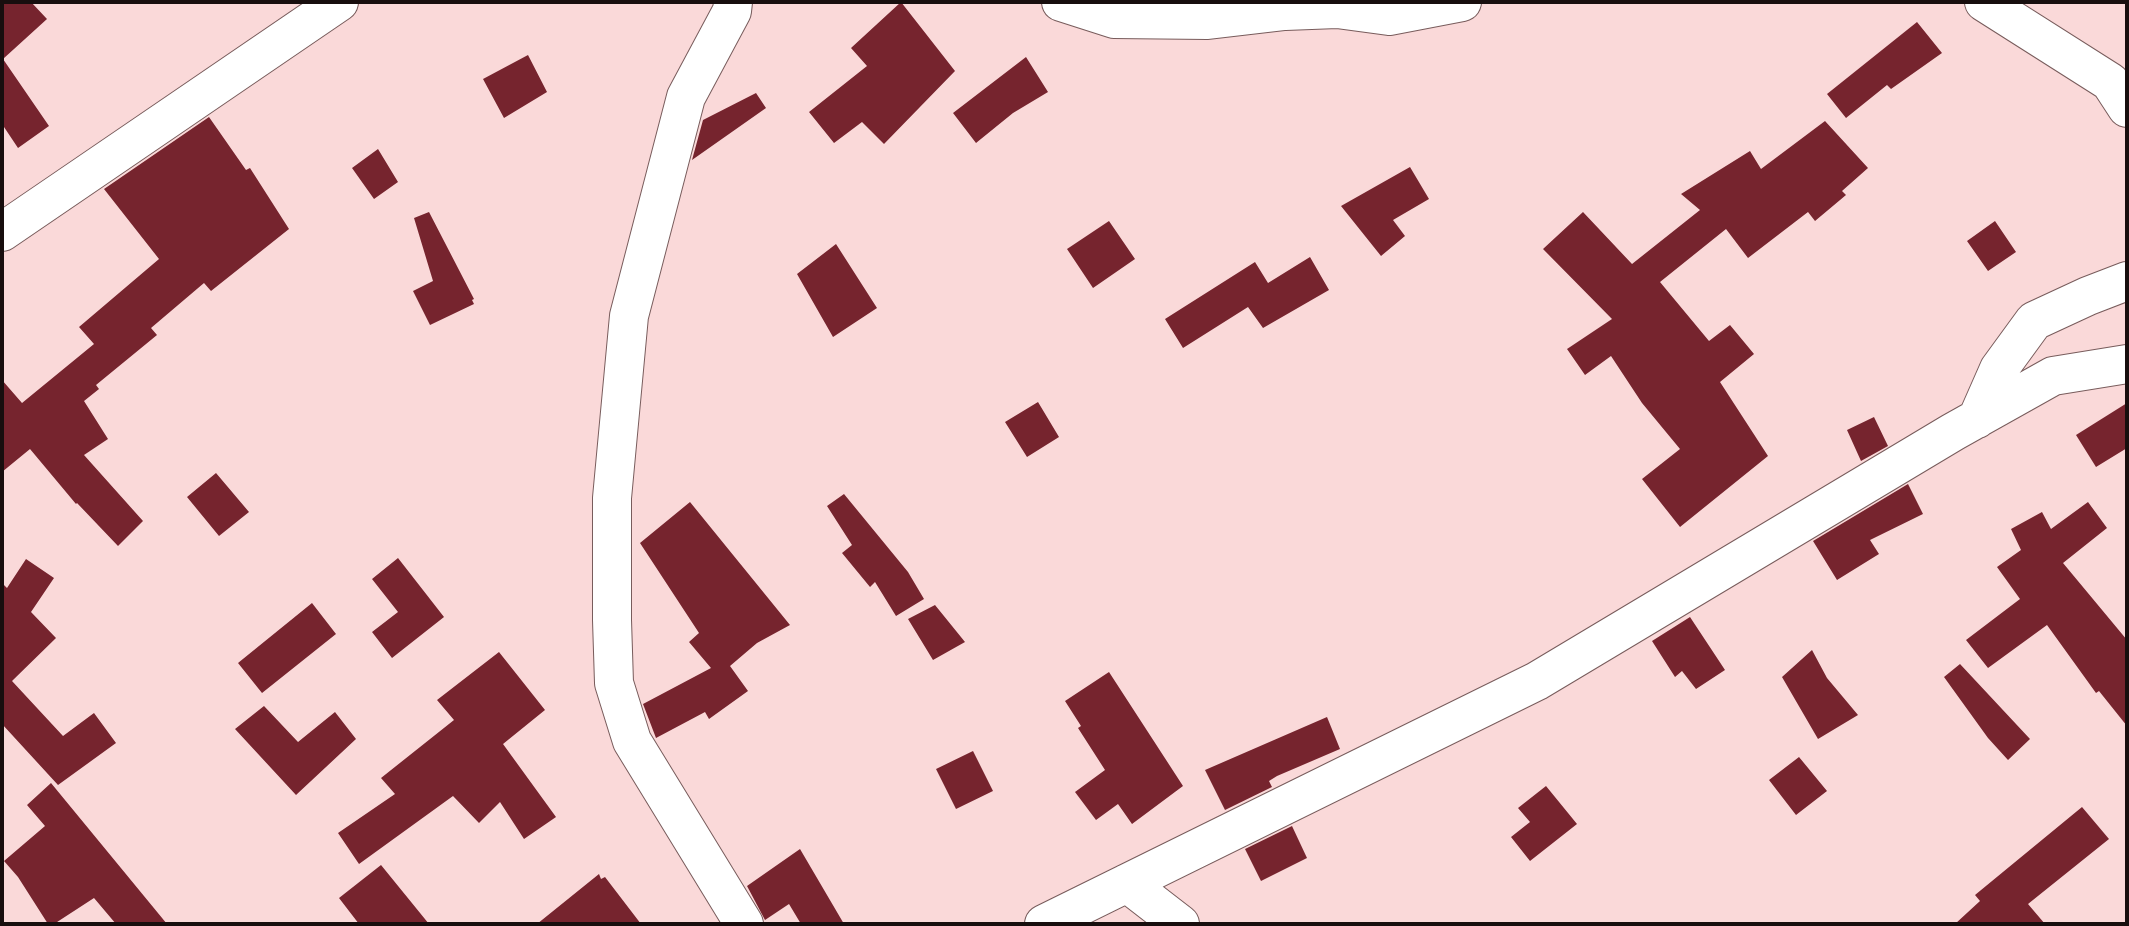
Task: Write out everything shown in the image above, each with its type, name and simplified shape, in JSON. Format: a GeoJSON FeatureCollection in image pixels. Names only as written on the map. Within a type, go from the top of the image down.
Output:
{"type":"FeatureCollection","features":[{"type":"Feature","properties":{"kind":"street"},"geometry":{"type":"LineString","coordinates":[[2,232],[339,2]]}},
{"type":"Feature","properties":{"kind":"street"},"geometry":{"type":"LineString","coordinates":[[733,2],[732,11],[685,97],[629,316],[611,498],[612,620],[614,683],[632,741],[744,924]]}},
{"type":"Feature","properties":{"kind":"street"},"geometry":{"type":"LineString","coordinates":[[1060,2],[1114,19],[1208,20],[1286,11],[1338,9],[1389,16],[1462,2]]}},
{"type":"Feature","properties":{"kind":"street"},"geometry":{"type":"LineString","coordinates":[[1984,2],[2110,82],[2127,108]]}},
{"type":"Feature","properties":{"kind":"street"},"geometry":{"type":"LineString","coordinates":[[1977,419],[1999,369],[2034,321],[2127,281]]}},
{"type":"Feature","properties":{"kind":"street"},"geometry":{"type":"LineString","coordinates":[[1044,924],[1536,681],[2053,376],[2127,364]]}},
{"type":"Feature","properties":{"kind":"street"},"geometry":{"type":"LineString","coordinates":[[1127,883],[1180,924]]}},
{"type":"Feature","properties":{"kind":"building"},"geometry":{"type":"Polygon","coordinates":[[[2,2],[31,2],[47,19],[3,59],[49,126],[18,148],[2,124],[2,2]]]}},
{"type":"Feature","properties":{"kind":"building"},"geometry":{"type":"Polygon","coordinates":[[[901,2],[955,71],[884,144],[862,122],[834,143],[809,112],[867,66],[851,48],[901,2]]]}},
{"type":"Feature","properties":{"kind":"building"},"geometry":{"type":"Polygon","coordinates":[[[1917,22],[1942,53],[1891,89],[1887,85],[1846,118],[1827,94],[1917,22]]]}},
{"type":"Feature","properties":{"kind":"building"},"geometry":{"type":"Polygon","coordinates":[[[528,55],[547,92],[504,118],[483,79],[528,55]]]}},
{"type":"Feature","properties":{"kind":"building"},"geometry":{"type":"Polygon","coordinates":[[[1026,57],[1048,92],[1013,113],[976,143],[953,113],[1026,57]]]}},
{"type":"Feature","properties":{"kind":"building"},"geometry":{"type":"Polygon","coordinates":[[[756,93],[766,108],[692,160],[703,120],[756,93]]]}},
{"type":"Feature","properties":{"kind":"building"},"geometry":{"type":"Polygon","coordinates":[[[209,117],[246,170],[250,168],[289,229],[211,291],[204,283],[151,328],[157,335],[96,385],[99,389],[84,401],[108,439],[84,455],[143,521],[118,546],[76,504],[30,449],[2,472],[2,380],[22,403],[94,344],[79,327],[159,259],[104,189],[209,117]]]}},
{"type":"Feature","properties":{"kind":"building"},"geometry":{"type":"Polygon","coordinates":[[[1825,121],[1868,168],[1842,191],[1846,195],[1815,221],[1808,212],[1748,258],[1726,229],[1660,282],[1709,341],[1730,325],[1754,354],[1720,382],[1768,456],[1680,527],[1642,479],[1680,449],[1642,403],[1611,356],[1585,375],[1567,349],[1612,319],[1543,249],[1583,212],[1632,264],[1700,210],[1681,194],[1750,151],[1761,169],[1825,121]]]}},
{"type":"Feature","properties":{"kind":"building"},"geometry":{"type":"Polygon","coordinates":[[[378,149],[398,182],[374,199],[352,168],[378,149]]]}},
{"type":"Feature","properties":{"kind":"building"},"geometry":{"type":"Polygon","coordinates":[[[1410,167],[1429,199],[1393,220],[1405,236],[1381,256],[1341,206],[1410,167]]]}},
{"type":"Feature","properties":{"kind":"building"},"geometry":{"type":"Polygon","coordinates":[[[429,212],[474,299],[474,304],[430,325],[413,291],[433,281],[414,218],[429,212]]]}},
{"type":"Feature","properties":{"kind":"building"},"geometry":{"type":"Polygon","coordinates":[[[1109,221],[1135,259],[1093,288],[1067,249],[1109,221]]]}},
{"type":"Feature","properties":{"kind":"building"},"geometry":{"type":"Polygon","coordinates":[[[1995,221],[2016,252],[1988,271],[1967,241],[1995,221]]]}},
{"type":"Feature","properties":{"kind":"building"},"geometry":{"type":"Polygon","coordinates":[[[836,244],[877,308],[833,337],[797,274],[836,244]]]}},
{"type":"Feature","properties":{"kind":"building"},"geometry":{"type":"Polygon","coordinates":[[[1310,257],[1329,290],[1263,328],[1248,307],[1183,348],[1165,319],[1255,262],[1268,283],[1310,257]]]}},
{"type":"Feature","properties":{"kind":"building"},"geometry":{"type":"Polygon","coordinates":[[[1038,402],[1059,437],[1027,457],[1005,422],[1038,402]]]}},
{"type":"Feature","properties":{"kind":"building"},"geometry":{"type":"Polygon","coordinates":[[[2127,403],[2127,448],[2096,467],[2076,435],[2127,403]]]}},
{"type":"Feature","properties":{"kind":"building"},"geometry":{"type":"Polygon","coordinates":[[[1874,417],[1888,446],[1861,461],[1847,430],[1874,417]]]}},
{"type":"Feature","properties":{"kind":"building"},"geometry":{"type":"Polygon","coordinates":[[[216,473],[249,512],[219,536],[187,497],[216,473]]]}},
{"type":"Feature","properties":{"kind":"building"},"geometry":{"type":"Polygon","coordinates":[[[1908,484],[1923,514],[1870,540],[1879,554],[1837,580],[1813,541],[1908,484]]]}},
{"type":"Feature","properties":{"kind":"building"},"geometry":{"type":"Polygon","coordinates":[[[844,494],[908,572],[924,599],[896,616],[875,582],[870,587],[842,553],[852,545],[827,506],[844,494]]]}},
{"type":"Feature","properties":{"kind":"building"},"geometry":{"type":"Polygon","coordinates":[[[690,502],[790,625],[757,643],[730,666],[748,691],[709,719],[705,712],[656,738],[643,704],[711,668],[689,642],[699,633],[640,543],[690,502]]]}},
{"type":"Feature","properties":{"kind":"building"},"geometry":{"type":"Polygon","coordinates":[[[2088,502],[2107,528],[2063,563],[2127,640],[2127,726],[2099,691],[2096,693],[2047,625],[1988,668],[1966,640],[2020,599],[1997,567],[2021,550],[2011,529],[2042,512],[2051,529],[2088,502]]]}},
{"type":"Feature","properties":{"kind":"building"},"geometry":{"type":"Polygon","coordinates":[[[398,558],[444,617],[392,658],[372,632],[398,612],[372,579],[398,558]]]}},
{"type":"Feature","properties":{"kind":"building"},"geometry":{"type":"Polygon","coordinates":[[[26,559],[54,578],[31,612],[56,638],[12,681],[63,736],[94,713],[116,743],[58,785],[2,724],[2,583],[7,588],[26,559]]]}},
{"type":"Feature","properties":{"kind":"building"},"geometry":{"type":"Polygon","coordinates":[[[312,603],[336,634],[262,693],[238,663],[312,603]]]}},
{"type":"Feature","properties":{"kind":"building"},"geometry":{"type":"Polygon","coordinates":[[[935,605],[965,642],[933,660],[908,619],[935,605]]]}},
{"type":"Feature","properties":{"kind":"building"},"geometry":{"type":"Polygon","coordinates":[[[1690,617],[1725,670],[1696,689],[1682,671],[1675,677],[1652,641],[1690,617]]]}},
{"type":"Feature","properties":{"kind":"building"},"geometry":{"type":"Polygon","coordinates":[[[1812,650],[1827,678],[1858,715],[1818,739],[1782,677],[1812,650]]]}},
{"type":"Feature","properties":{"kind":"building"},"geometry":{"type":"Polygon","coordinates":[[[499,652],[545,710],[503,744],[556,817],[524,839],[500,802],[479,823],[453,796],[359,864],[338,833],[395,794],[381,778],[454,720],[437,700],[499,652]]]}},
{"type":"Feature","properties":{"kind":"building"},"geometry":{"type":"Polygon","coordinates":[[[1960,664],[2030,739],[2008,760],[1988,738],[1944,677],[1960,664]]]}},
{"type":"Feature","properties":{"kind":"building"},"geometry":{"type":"Polygon","coordinates":[[[1109,672],[1183,786],[1132,824],[1118,804],[1096,820],[1075,792],[1105,770],[1078,728],[1081,726],[1065,701],[1109,672]]]}},
{"type":"Feature","properties":{"kind":"building"},"geometry":{"type":"Polygon","coordinates":[[[264,706],[298,742],[335,712],[356,739],[296,795],[235,729],[264,706]]]}},
{"type":"Feature","properties":{"kind":"building"},"geometry":{"type":"Polygon","coordinates":[[[1327,717],[1340,749],[1277,776],[1269,781],[1272,787],[1225,810],[1205,770],[1327,717]]]}},
{"type":"Feature","properties":{"kind":"building"},"geometry":{"type":"Polygon","coordinates":[[[973,751],[993,791],[956,809],[936,769],[973,751]]]}},
{"type":"Feature","properties":{"kind":"building"},"geometry":{"type":"Polygon","coordinates":[[[1799,757],[1827,791],[1796,815],[1769,780],[1799,757]]]}},
{"type":"Feature","properties":{"kind":"building"},"geometry":{"type":"Polygon","coordinates":[[[51,783],[167,924],[116,924],[94,898],[54,924],[48,924],[18,877],[4,861],[45,826],[27,805],[51,783]]]}},
{"type":"Feature","properties":{"kind":"building"},"geometry":{"type":"Polygon","coordinates":[[[1546,786],[1577,824],[1530,861],[1511,837],[1530,822],[1518,808],[1546,786]]]}},
{"type":"Feature","properties":{"kind":"building"},"geometry":{"type":"Polygon","coordinates":[[[2082,807],[2109,839],[2028,904],[2045,924],[1955,924],[1980,901],[1975,895],[2082,807]]]}},
{"type":"Feature","properties":{"kind":"building"},"geometry":{"type":"Polygon","coordinates":[[[1292,826],[1307,858],[1261,881],[1245,849],[1292,826]]]}},
{"type":"Feature","properties":{"kind":"building"},"geometry":{"type":"Polygon","coordinates":[[[800,849],[844,924],[801,924],[789,904],[765,920],[747,886],[800,849]]]}},
{"type":"Feature","properties":{"kind":"building"},"geometry":{"type":"Polygon","coordinates":[[[381,865],[429,924],[359,924],[339,898],[381,865]]]}},
{"type":"Feature","properties":{"kind":"building"},"geometry":{"type":"Polygon","coordinates":[[[599,874],[601,879],[605,877],[641,924],[537,924],[599,874]]]}}]}
